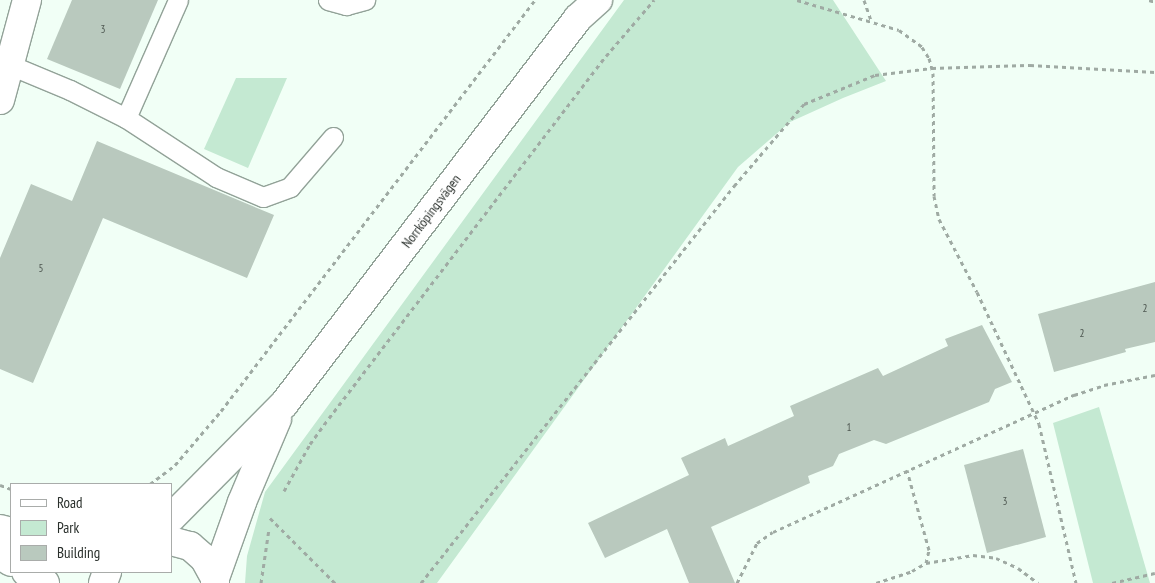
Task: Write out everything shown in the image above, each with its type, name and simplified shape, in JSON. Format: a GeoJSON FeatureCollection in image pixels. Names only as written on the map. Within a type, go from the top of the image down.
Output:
{"type":"FeatureCollection","features":[{"type":"Feature","properties":{"kind":"main road"},"geometry":{"type":"LineString","coordinates":[[0,100],[27,0]]}},
{"type":"Feature","properties":{"kind":"main road","name":"Norrköpingsvägen"},"geometry":{"type":"LineString","coordinates":[[172,517],[284,404],[583,9],[598,0]]}},
{"type":"Feature","properties":{"kind":"main road","name":"Norrköpingsvägen"},"geometry":{"type":"LineString","coordinates":[[215,580],[242,502],[284,404]]}},
{"type":"Feature","properties":{"kind":"main road"},"geometry":{"type":"LineString","coordinates":[[172,541],[190,546],[204,558],[215,580]]}},
{"type":"Feature","properties":{"kind":"main road"},"geometry":{"type":"LineString","coordinates":[[28,573],[45,583]]}},
{"type":"Feature","properties":{"kind":"lane"},"geometry":{"type":"LineString","coordinates":[[126,118],[178,0]]}},
{"type":"Feature","properties":{"kind":"lane"},"geometry":{"type":"LineString","coordinates":[[328,0],[346,5],[365,0]]}},
{"type":"Feature","properties":{"kind":"lane"},"geometry":{"type":"LineString","coordinates":[[10,65],[70,90],[126,118],[216,177],[263,197],[290,187],[333,137]]}},
{"type":"Feature","properties":{"kind":"path"},"geometry":{"type":"LineString","coordinates":[[151,483],[175,465],[222,411],[535,0]]}},
{"type":"Feature","properties":{"kind":"path"},"geometry":{"type":"LineString","coordinates":[[282,495],[310,444],[329,418],[606,56],[654,0]]}},
{"type":"Feature","properties":{"kind":"path"},"geometry":{"type":"LineString","coordinates":[[797,0],[872,20],[899,30],[911,37],[926,53],[932,68],[934,196],[939,219],[977,292],[1039,424],[1076,583]]}},
{"type":"Feature","properties":{"kind":"path"},"geometry":{"type":"LineString","coordinates":[[864,0],[872,20]]}},
{"type":"Feature","properties":{"kind":"path"},"geometry":{"type":"LineString","coordinates":[[1149,0],[1155,2]]}},
{"type":"Feature","properties":{"kind":"path"},"geometry":{"type":"LineString","coordinates":[[421,583],[734,186],[804,104],[875,75],[932,68],[1030,65],[1155,72]]}},
{"type":"Feature","properties":{"kind":"path"},"geometry":{"type":"LineString","coordinates":[[737,583],[757,543],[765,537],[907,470],[1089,390],[1155,375]]}},
{"type":"Feature","properties":{"kind":"path"},"geometry":{"type":"LineString","coordinates":[[907,470],[929,550],[926,564]]}},
{"type":"Feature","properties":{"kind":"path"},"geometry":{"type":"LineString","coordinates":[[261,583],[270,518],[274,510]]}},
{"type":"Feature","properties":{"kind":"path"},"geometry":{"type":"LineString","coordinates":[[270,518],[335,583]]}},
{"type":"Feature","properties":{"kind":"path"},"geometry":{"type":"LineString","coordinates":[[876,583],[912,571],[926,564],[973,555],[996,558],[1018,568],[1038,583]]}},
{"type":"Feature","properties":{"kind":"path"},"geometry":{"type":"LineString","coordinates":[[1112,583],[1155,573]]}},
{"type":"Feature","properties":{"kind":"green space"},"geometry":{"type":"Polygon","coordinates":[[[624,0],[833,0],[886,81],[790,122],[738,167],[437,583],[245,583],[247,556],[265,492],[624,0]]]}},
{"type":"Feature","properties":{"kind":"green space"},"geometry":{"type":"Polygon","coordinates":[[[236,78],[287,78],[248,168],[204,149],[236,78]]]}},
{"type":"Feature","properties":{"kind":"green space"},"geometry":{"type":"Polygon","coordinates":[[[1099,407],[1150,583],[1093,583],[1053,423],[1099,407]]]}},
{"type":"Feature","properties":{"kind":"building"},"geometry":{"type":"Polygon","coordinates":[[[72,0],[158,0],[120,89],[47,59],[72,0]]]}},
{"type":"Feature","properties":{"kind":"building"},"geometry":{"type":"Polygon","coordinates":[[[97,141],[274,215],[247,278],[103,218],[33,383],[0,369],[0,258],[31,184],[72,201],[97,141]]]}},
{"type":"Feature","properties":{"kind":"building"},"geometry":{"type":"Polygon","coordinates":[[[1155,282],[1155,342],[1125,349],[1126,352],[1054,372],[1038,314],[1155,282]]]}},
{"type":"Feature","properties":{"kind":"building"},"geometry":{"type":"Polygon","coordinates":[[[982,325],[1012,382],[995,389],[989,402],[886,444],[874,440],[839,454],[833,466],[808,476],[810,483],[711,527],[735,583],[689,583],[667,529],[605,558],[588,523],[689,475],[681,458],[725,438],[728,446],[794,416],[790,406],[878,368],[883,376],[948,346],[945,339],[982,325]]]}},
{"type":"Feature","properties":{"kind":"building"},"geometry":{"type":"Polygon","coordinates":[[[1023,449],[1046,537],[987,553],[964,465],[1023,449]]]}}]}
